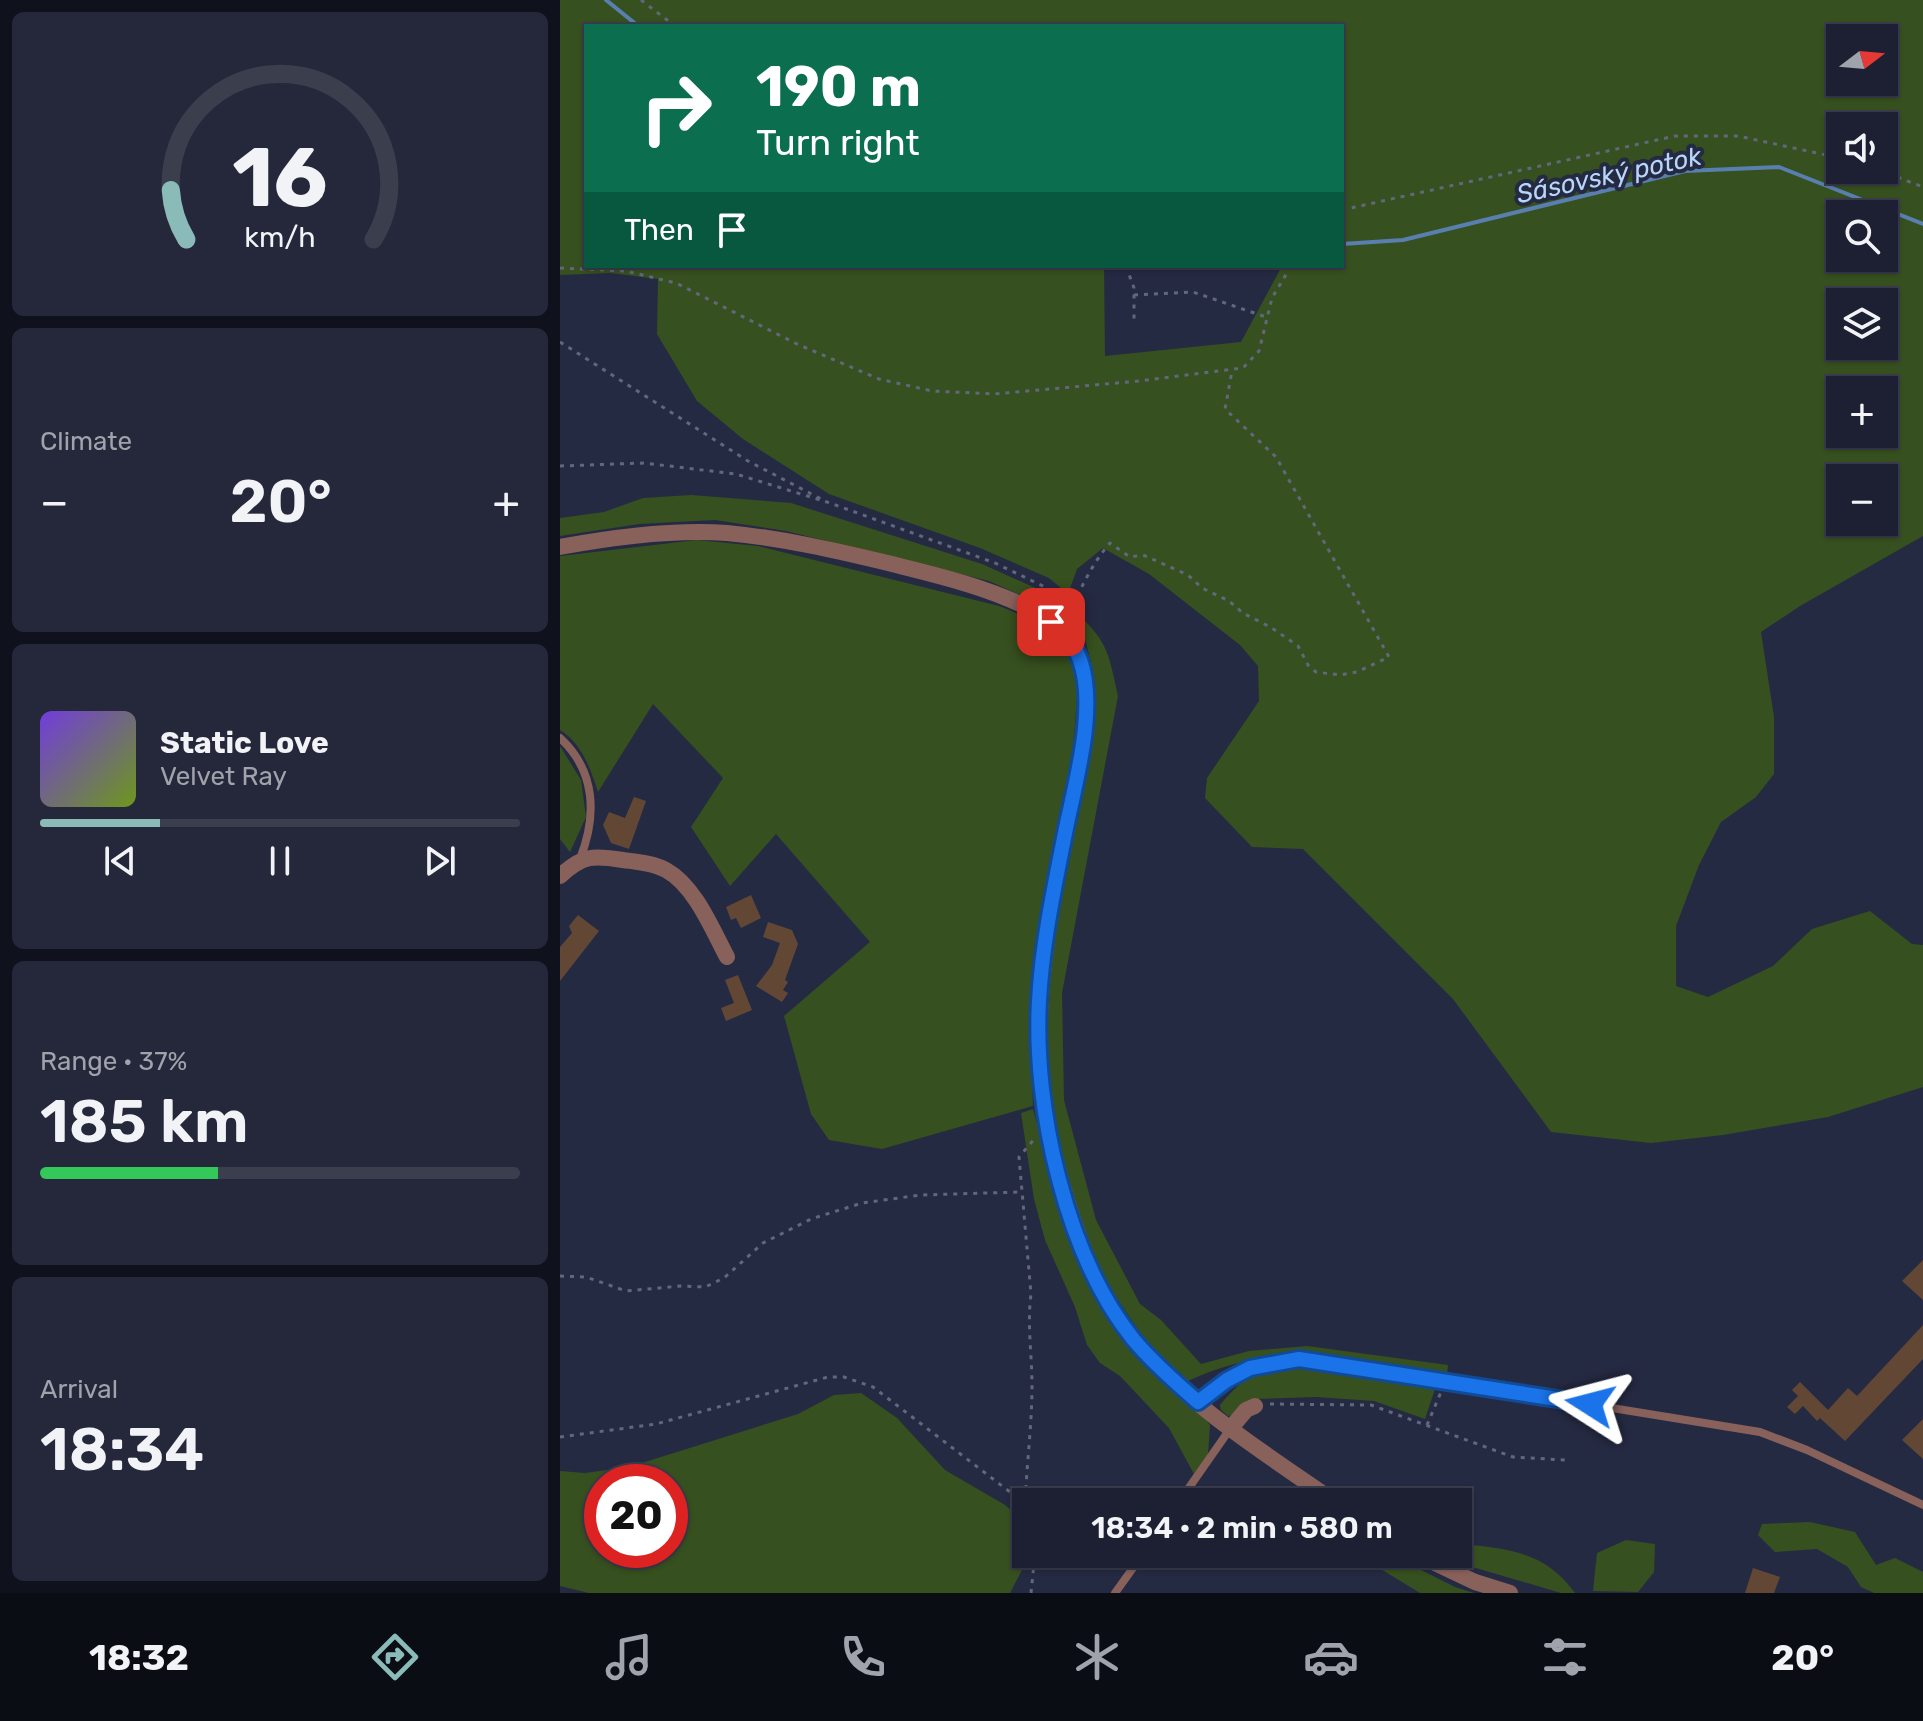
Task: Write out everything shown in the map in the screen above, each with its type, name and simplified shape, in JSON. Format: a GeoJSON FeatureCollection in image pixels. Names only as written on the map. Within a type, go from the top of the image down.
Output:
{"type":"FeatureCollection","features":[{"type":"Feature","properties":{"kind":"street"},"geometry":{"type":"LineString","coordinates":[[560,547],[698,532],[800,544],[934,575],[998,595],[1051,622],[1073,645],[1083,670],[1085,703],[1080,754],[1053,898],[1039,999],[1039,1062],[1047,1126],[1078,1238],[1109,1303],[1148,1356],[1230,1429],[1315,1488]]}},
{"type":"Feature","properties":{"kind":"street"},"geometry":{"type":"LineString","coordinates":[[560,876],[579,860],[601,856],[649,864],[675,876],[694,900],[727,957]]}},
{"type":"Feature","properties":{"kind":"street"},"geometry":{"type":"LineString","coordinates":[[1230,1429],[1246,1410],[1255,1406]]}},
{"type":"Feature","properties":{"kind":"street"},"geometry":{"type":"LineString","coordinates":[[1446,1568],[1510,1593]]}},
{"type":"Feature","properties":{"kind":"lane"},"geometry":{"type":"LineString","coordinates":[[560,738],[587,775],[591,796],[590,828],[579,860]]}},
{"type":"Feature","properties":{"kind":"lane"},"geometry":{"type":"LineString","coordinates":[[1198,1402],[1227,1380],[1250,1368],[1299,1359],[1760,1432],[1807,1450],[1923,1505]]}},
{"type":"Feature","properties":{"kind":"lane"},"geometry":{"type":"LineString","coordinates":[[1189,1488],[1230,1429]]}},
{"type":"Feature","properties":{"kind":"lane"},"geometry":{"type":"LineString","coordinates":[[1115,1593],[1133,1568]]}},
{"type":"Feature","properties":{"kind":"path"},"geometry":{"type":"LineString","coordinates":[[641,0],[672,24]]}},
{"type":"Feature","properties":{"kind":"path"},"geometry":{"type":"LineString","coordinates":[[1344,210],[1675,136],[1738,136],[1826,155]]}},
{"type":"Feature","properties":{"kind":"path"},"geometry":{"type":"LineString","coordinates":[[1898,177],[1923,187]]}},
{"type":"Feature","properties":{"kind":"path"},"geometry":{"type":"LineString","coordinates":[[560,268],[626,271],[676,283],[837,363],[906,387],[994,394],[1243,368],[1259,351],[1272,298],[1290,268]]}},
{"type":"Feature","properties":{"kind":"path"},"geometry":{"type":"LineString","coordinates":[[1127,268],[1134,295],[1134,320]]}},
{"type":"Feature","properties":{"kind":"path"},"geometry":{"type":"LineString","coordinates":[[1134,295],[1193,292],[1266,317]]}},
{"type":"Feature","properties":{"kind":"path"},"geometry":{"type":"LineString","coordinates":[[560,342],[748,461],[830,503]]}},
{"type":"Feature","properties":{"kind":"path"},"geometry":{"type":"LineString","coordinates":[[1069,614],[1084,589],[1086,573],[1110,543],[1130,557],[1143,555],[1188,575],[1202,588],[1229,601],[1243,613],[1298,646],[1308,665],[1316,672],[1340,675],[1357,672],[1389,657],[1276,457],[1225,409],[1232,371]]}},
{"type":"Feature","properties":{"kind":"path"},"geometry":{"type":"LineString","coordinates":[[560,466],[680,466],[736,474],[830,503],[1007,569],[1045,587],[1079,629]]}},
{"type":"Feature","properties":{"kind":"path"},"geometry":{"type":"LineString","coordinates":[[1027,1488],[1031,1438],[1028,1315],[1031,1294],[1019,1157],[1047,1126]]}},
{"type":"Feature","properties":{"kind":"path"},"geometry":{"type":"LineString","coordinates":[[560,1276],[586,1277],[626,1291],[705,1287],[724,1278],[763,1243],[811,1219],[862,1203],[921,1195],[1020,1192]]}},
{"type":"Feature","properties":{"kind":"path"},"geometry":{"type":"LineString","coordinates":[[560,1437],[656,1424],[828,1377],[844,1377],[873,1387],[1012,1495]]}},
{"type":"Feature","properties":{"kind":"path"},"geometry":{"type":"LineString","coordinates":[[1427,1425],[1444,1381]]}},
{"type":"Feature","properties":{"kind":"path"},"geometry":{"type":"LineString","coordinates":[[1255,1406],[1315,1403],[1371,1405],[1513,1457],[1565,1460]]}},
{"type":"Feature","properties":{"kind":"path"},"geometry":{"type":"LineString","coordinates":[[1031,1593],[1034,1568]]}},
{"type":"Feature","properties":{"kind":"green space"},"geometry":{"type":"Polygon","coordinates":[[[560,0],[1923,0],[1923,536],[1800,606],[1761,632],[1774,717],[1774,774],[1756,797],[1721,822],[1699,865],[1676,926],[1676,986],[1708,997],[1773,966],[1812,929],[1870,911],[1912,944],[1923,945],[1923,1087],[1828,1117],[1723,1135],[1651,1143],[1551,1132],[1453,999],[1303,849],[1252,847],[1205,798],[1207,778],[1259,701],[1258,666],[1240,645],[1149,574],[1103,548],[1077,569],[1068,594],[1049,578],[980,548],[829,494],[743,439],[697,401],[657,334],[658,279],[610,273],[560,275],[560,0]]]}},
{"type":"Feature","properties":{"kind":"green space"},"geometry":{"type":"Polygon","coordinates":[[[691,495],[791,503],[982,564],[1040,590],[1073,625],[1073,629],[1040,604],[989,581],[786,531],[715,520],[639,524],[560,536],[560,518],[604,512],[643,498],[691,495]]]}},
{"type":"Feature","properties":{"kind":"green space"},"geometry":{"type":"Polygon","coordinates":[[[697,540],[758,546],[999,606],[1043,627],[1068,653],[1076,678],[1075,725],[1032,983],[1030,1036],[1033,1106],[882,1149],[829,1140],[811,1114],[784,1016],[870,942],[776,834],[730,886],[691,827],[723,778],[653,704],[598,792],[579,749],[560,730],[560,556],[697,540]]]}},
{"type":"Feature","properties":{"kind":"green space"},"geometry":{"type":"Polygon","coordinates":[[[1078,614],[1102,642],[1118,696],[1062,993],[1064,1100],[1096,1220],[1140,1304],[1161,1320],[1201,1364],[1249,1351],[1307,1346],[1448,1365],[1447,1375],[1301,1354],[1241,1362],[1184,1383],[1150,1347],[1099,1272],[1080,1221],[1051,1114],[1045,1055],[1048,970],[1093,695],[1091,662],[1078,614]]]}},
{"type":"Feature","properties":{"kind":"green space"},"geometry":{"type":"Polygon","coordinates":[[[560,746],[581,780],[586,817],[570,852],[560,839],[560,746]]]}},
{"type":"Feature","properties":{"kind":"green space"},"geometry":{"type":"Polygon","coordinates":[[[1033,1109],[1074,1250],[1099,1303],[1126,1340],[1200,1411],[1210,1425],[1208,1455],[1194,1474],[1169,1428],[1120,1376],[1100,1363],[1087,1345],[1075,1307],[1045,1240],[1034,1199],[1021,1113],[1033,1109]]]}},
{"type":"Feature","properties":{"kind":"green space"},"geometry":{"type":"Polygon","coordinates":[[[1300,1364],[1437,1383],[1425,1419],[1374,1401],[1316,1397],[1258,1399],[1228,1416],[1221,1410],[1220,1405],[1229,1395],[1254,1374],[1300,1364]]]}},
{"type":"Feature","properties":{"kind":"green space"},"geometry":{"type":"Polygon","coordinates":[[[861,1393],[897,1418],[945,1470],[1005,1505],[1012,1511],[1012,1568],[1023,1568],[1010,1593],[589,1593],[560,1586],[560,1471],[584,1473],[584,1568],[688,1568],[688,1464],[639,1464],[798,1414],[834,1395],[861,1393]]]}},
{"type":"Feature","properties":{"kind":"green space"},"geometry":{"type":"Polygon","coordinates":[[[1810,1522],[1855,1532],[1876,1565],[1895,1558],[1923,1572],[1923,1593],[1874,1593],[1861,1587],[1848,1567],[1817,1549],[1775,1552],[1758,1535],[1762,1524],[1810,1522]]]}},
{"type":"Feature","properties":{"kind":"green space"},"geometry":{"type":"Polygon","coordinates":[[[1626,1540],[1655,1544],[1654,1572],[1638,1592],[1593,1591],[1597,1553],[1626,1540]]]}},
{"type":"Feature","properties":{"kind":"green space"},"geometry":{"type":"Polygon","coordinates":[[[1472,1545],[1508,1550],[1537,1560],[1551,1568],[1575,1593],[1561,1593],[1472,1567],[1472,1545]]]}},
{"type":"Feature","properties":{"kind":"green space"},"geometry":{"type":"Polygon","coordinates":[[[1379,1568],[1417,1568],[1474,1593],[1420,1593],[1379,1568]]]}},
{"type":"Feature","properties":{"kind":"building"},"geometry":{"type":"Polygon","coordinates":[[[634,797],[646,801],[629,849],[611,843],[603,825],[609,812],[625,818],[634,797]]]}},
{"type":"Feature","properties":{"kind":"building"},"geometry":{"type":"Polygon","coordinates":[[[751,895],[761,918],[741,928],[736,918],[731,920],[726,907],[751,895]]]}},
{"type":"Feature","properties":{"kind":"building"},"geometry":{"type":"Polygon","coordinates":[[[578,915],[599,931],[560,981],[560,947],[572,933],[569,926],[578,915]]]}},
{"type":"Feature","properties":{"kind":"building"},"geometry":{"type":"Polygon","coordinates":[[[768,922],[792,930],[798,944],[785,980],[788,982],[783,990],[788,993],[782,1002],[756,986],[772,965],[780,943],[763,937],[768,922]]]}},
{"type":"Feature","properties":{"kind":"building"},"geometry":{"type":"Polygon","coordinates":[[[738,975],[752,1010],[726,1021],[721,1008],[734,1003],[725,980],[738,975]]]}},
{"type":"Feature","properties":{"kind":"building"},"geometry":{"type":"Polygon","coordinates":[[[1923,1260],[1923,1300],[1902,1281],[1923,1260]]]}},
{"type":"Feature","properties":{"kind":"building"},"geometry":{"type":"Polygon","coordinates":[[[1923,1325],[1923,1359],[1845,1441],[1820,1418],[1817,1421],[1803,1406],[1795,1414],[1787,1407],[1798,1396],[1792,1390],[1800,1382],[1828,1410],[1848,1388],[1857,1396],[1923,1325]]]}},
{"type":"Feature","properties":{"kind":"building"},"geometry":{"type":"Polygon","coordinates":[[[1923,1419],[1923,1459],[1902,1440],[1923,1419]]]}},
{"type":"Feature","properties":{"kind":"building"},"geometry":{"type":"Polygon","coordinates":[[[1753,1568],[1780,1577],[1774,1593],[1745,1593],[1753,1568]]]}},
{"type":"Feature","properties":{"kind":"waterway","name":"Sásovský potok"},"geometry":{"type":"LineString","coordinates":[[606,0],[636,24]]}},
{"type":"Feature","properties":{"kind":"waterway","name":"Sásovský potok"},"geometry":{"type":"LineString","coordinates":[[1344,244],[1403,240],[1685,171],[1779,167],[1923,224]]}},
{"type":"Feature","properties":{"kind":"route"},"geometry":{"type":"LineString","coordinates":[[1051,622],[1073,645],[1080,659],[1085,703],[1080,754],[1053,898],[1039,999],[1041,1087],[1050,1142],[1078,1238],[1109,1303],[1133,1338],[1198,1402],[1227,1380],[1250,1368],[1299,1359],[1590,1404]]}}]}
